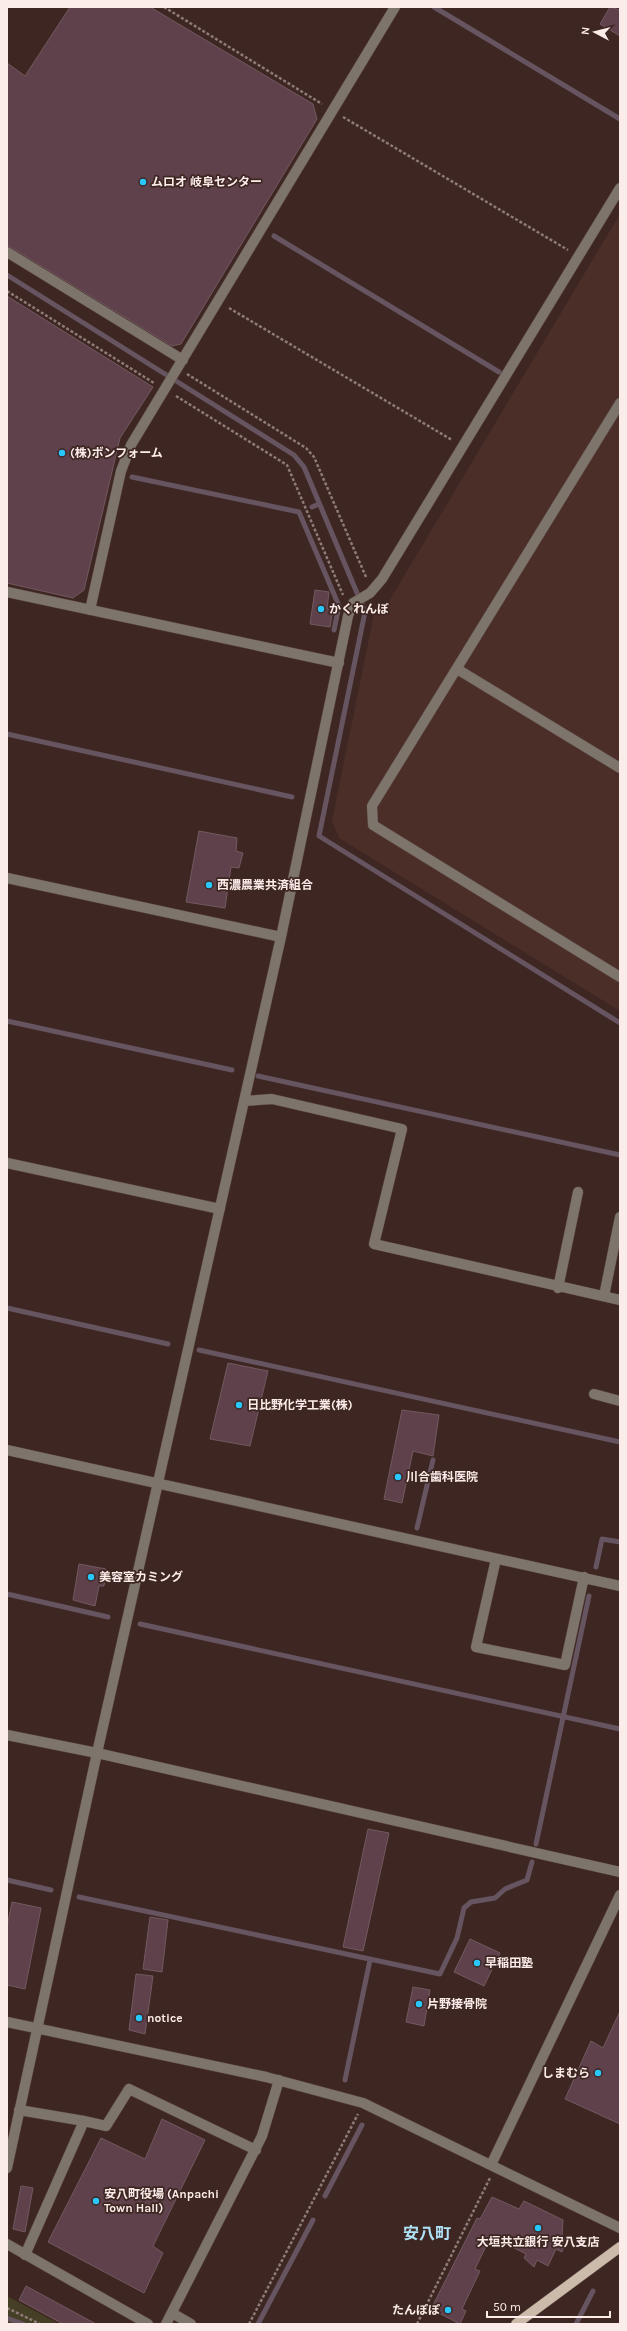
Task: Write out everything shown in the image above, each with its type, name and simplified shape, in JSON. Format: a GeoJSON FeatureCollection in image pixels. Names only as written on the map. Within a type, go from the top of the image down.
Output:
{"type":"FeatureCollection","features":[{"type":"Feature","properties":{"kind":"main road"},"geometry":{"type":"LineString","coordinates":[[516,2324],[620,2247]]}},
{"type":"Feature","properties":{"kind":"street"},"geometry":{"type":"LineString","coordinates":[[90,610],[121,471],[131,445],[395,7]]}},
{"type":"Feature","properties":{"kind":"street"},"geometry":{"type":"LineString","coordinates":[[7,2168],[97,1753],[281,937],[352,608],[371,592],[382,579],[620,188]]}},
{"type":"Feature","properties":{"kind":"street"},"geometry":{"type":"LineString","coordinates":[[7,252],[180,366]]}},
{"type":"Feature","properties":{"kind":"street"},"geometry":{"type":"LineString","coordinates":[[620,403],[372,806],[373,826],[620,977]]}},
{"type":"Feature","properties":{"kind":"street"},"geometry":{"type":"LineString","coordinates":[[7,592],[339,663]]}},
{"type":"Feature","properties":{"kind":"street"},"geometry":{"type":"LineString","coordinates":[[457,669],[620,768]]}},
{"type":"Feature","properties":{"kind":"street"},"geometry":{"type":"LineString","coordinates":[[7,878],[281,937]]}},
{"type":"Feature","properties":{"kind":"street"},"geometry":{"type":"LineString","coordinates":[[244,1101],[272,1099],[402,1129],[374,1244],[558,1288],[620,1300]]}},
{"type":"Feature","properties":{"kind":"street"},"geometry":{"type":"LineString","coordinates":[[7,1163],[220,1209]]}},
{"type":"Feature","properties":{"kind":"street"},"geometry":{"type":"LineString","coordinates":[[558,1288],[578,1192]]}},
{"type":"Feature","properties":{"kind":"street"},"geometry":{"type":"LineString","coordinates":[[604,1296],[620,1217]]}},
{"type":"Feature","properties":{"kind":"street"},"geometry":{"type":"LineString","coordinates":[[594,1394],[620,1400]]}},
{"type":"Feature","properties":{"kind":"street"},"geometry":{"type":"LineString","coordinates":[[7,1450],[620,1586]]}},
{"type":"Feature","properties":{"kind":"street"},"geometry":{"type":"LineString","coordinates":[[496,1559],[476,1646],[565,1665],[584,1577]]}},
{"type":"Feature","properties":{"kind":"street"},"geometry":{"type":"LineString","coordinates":[[7,1735],[97,1753],[620,1872]]}},
{"type":"Feature","properties":{"kind":"street"},"geometry":{"type":"LineString","coordinates":[[493,2166],[620,1895]]}},
{"type":"Feature","properties":{"kind":"street"},"geometry":{"type":"LineString","coordinates":[[7,2022],[279,2080],[363,2103],[620,2228]]}},
{"type":"Feature","properties":{"kind":"street"},"geometry":{"type":"LineString","coordinates":[[166,2324],[256,2150],[262,2136],[279,2080]]}},
{"type":"Feature","properties":{"kind":"street"},"geometry":{"type":"LineString","coordinates":[[19,2110],[106,2126],[129,2089],[256,2150]]}},
{"type":"Feature","properties":{"kind":"street"},"geometry":{"type":"LineString","coordinates":[[25,2256],[84,2121]]}},
{"type":"Feature","properties":{"kind":"street"},"geometry":{"type":"LineString","coordinates":[[7,2244],[25,2256],[148,2324]]}},
{"type":"Feature","properties":{"kind":"street"},"geometry":{"type":"LineString","coordinates":[[172,2313],[192,2324]]}},
{"type":"Feature","properties":{"kind":"path"},"geometry":{"type":"LineString","coordinates":[[164,7],[332,110],[578,257]]}},
{"type":"Feature","properties":{"kind":"path"},"geometry":{"type":"LineString","coordinates":[[7,291],[166,388],[287,465],[352,608]]}},
{"type":"Feature","properties":{"kind":"path"},"geometry":{"type":"LineString","coordinates":[[218,301],[463,446]]}},
{"type":"Feature","properties":{"kind":"path"},"geometry":{"type":"LineString","coordinates":[[180,366],[306,448],[314,457],[371,592]]}},
{"type":"Feature","properties":{"kind":"path"},"geometry":{"type":"LineString","coordinates":[[249,2324],[363,2103]]}},
{"type":"Feature","properties":{"kind":"path"},"geometry":{"type":"LineString","coordinates":[[417,2324],[493,2166]]}},
{"type":"Feature","properties":{"kind":"path"},"geometry":{"type":"LineString","coordinates":[[7,2308],[40,2324]]}},
{"type":"Feature","properties":{"kind":"shaded area"},"geometry":{"type":"Polygon","coordinates":[[[620,214],[620,1011],[339,838],[332,821],[376,604],[385,608],[620,214]]]}},
{"type":"Feature","properties":{"kind":"shaded area"},"geometry":{"type":"Polygon","coordinates":[[[7,2296],[59,2324],[7,2324],[7,2296]]]}},
{"type":"Feature","properties":{"kind":"building","name":"ムロオ 岐阜センター"},"geometry":{"type":"Polygon","coordinates":[[[70,7],[150,7],[313,104],[317,119],[181,344],[172,346],[7,245],[7,63],[25,76],[70,7]]]}},
{"type":"Feature","properties":{"kind":"building"},"geometry":{"type":"Polygon","coordinates":[[[610,7],[620,10],[620,36],[600,24],[610,7]]]}},
{"type":"Feature","properties":{"kind":"building","name":"(株)ボンフォーム"},"geometry":{"type":"Polygon","coordinates":[[[7,296],[153,387],[120,438],[84,590],[73,598],[7,583],[7,296]]]}},
{"type":"Feature","properties":{"kind":"building","name":"かくれんぼ"},"geometry":{"type":"Polygon","coordinates":[[[315,590],[329,592],[327,609],[333,609],[330,627],[310,624],[315,590]]]}},
{"type":"Feature","properties":{"kind":"building","name":"西濃農業共済組合"},"geometry":{"type":"Polygon","coordinates":[[[199,831],[237,838],[236,851],[243,853],[239,868],[231,867],[225,908],[186,902],[199,831]]]}},
{"type":"Feature","properties":{"kind":"building","name":"日比野化学工業(株)"},"geometry":{"type":"Polygon","coordinates":[[[228,1363],[268,1371],[250,1446],[210,1439],[228,1363]]]}},
{"type":"Feature","properties":{"kind":"building","name":"川合歯科医院"},"geometry":{"type":"Polygon","coordinates":[[[402,1410],[439,1415],[433,1456],[413,1451],[402,1503],[384,1499],[402,1410]]]}},
{"type":"Feature","properties":{"kind":"building","name":"美容室カミング"},"geometry":{"type":"Polygon","coordinates":[[[79,1564],[106,1569],[104,1586],[99,1586],[95,1606],[73,1600],[79,1564]]]}},
{"type":"Feature","properties":{"kind":"building"},"geometry":{"type":"Polygon","coordinates":[[[368,1829],[389,1833],[363,1951],[343,1947],[368,1829]]]}},
{"type":"Feature","properties":{"kind":"building"},"geometry":{"type":"Polygon","coordinates":[[[12,1902],[41,1908],[25,1989],[7,1985],[7,1927],[12,1902]]]}},
{"type":"Feature","properties":{"kind":"building"},"geometry":{"type":"Polygon","coordinates":[[[150,1917],[168,1920],[162,1972],[143,1969],[150,1917]]]}},
{"type":"Feature","properties":{"kind":"building","name":"早稲田塾"},"geometry":{"type":"Polygon","coordinates":[[[470,1939],[500,1953],[484,1986],[454,1972],[470,1939]]]}},
{"type":"Feature","properties":{"kind":"building"},"geometry":{"type":"Polygon","coordinates":[[[136,1974],[153,1976],[145,2034],[129,2030],[136,1974]]]}},
{"type":"Feature","properties":{"kind":"building","name":"片野接骨院"},"geometry":{"type":"Polygon","coordinates":[[[413,1987],[430,1990],[424,2026],[406,2022],[413,1987]]]}},
{"type":"Feature","properties":{"kind":"building","name":"しまむら"},"geometry":{"type":"Polygon","coordinates":[[[620,2011],[620,2124],[565,2099],[591,2041],[603,2048],[620,2011]]]}},
{"type":"Feature","properties":{"kind":"building"},"geometry":{"type":"Polygon","coordinates":[[[162,2119],[205,2140],[153,2246],[163,2253],[144,2293],[48,2242],[101,2138],[145,2159],[162,2119]]]}},
{"type":"Feature","properties":{"kind":"building"},"geometry":{"type":"Polygon","coordinates":[[[21,2186],[33,2188],[25,2232],[13,2229],[21,2186]]]}},
{"type":"Feature","properties":{"kind":"building"},"geometry":{"type":"Polygon","coordinates":[[[492,2197],[519,2209],[524,2201],[563,2220],[562,2237],[566,2238],[562,2252],[556,2249],[548,2266],[537,2260],[534,2267],[524,2258],[526,2254],[491,2236],[475,2269],[480,2271],[462,2309],[466,2311],[460,2324],[431,2309],[477,2218],[480,2219],[492,2197]]]}},
{"type":"Feature","properties":{"kind":"building"},"geometry":{"type":"Polygon","coordinates":[[[26,2286],[96,2324],[63,2324],[19,2300],[26,2286]]]}},
{"type":"Feature","properties":{"kind":"waterway"},"geometry":{"type":"LineString","coordinates":[[434,7],[620,119]]}},
{"type":"Feature","properties":{"kind":"waterway"},"geometry":{"type":"LineString","coordinates":[[274,236],[499,372]]}},
{"type":"Feature","properties":{"kind":"waterway"},"geometry":{"type":"LineString","coordinates":[[7,275],[294,455],[304,467],[365,612],[319,836],[620,1023]]}},
{"type":"Feature","properties":{"kind":"waterway"},"geometry":{"type":"LineString","coordinates":[[132,477],[299,512],[339,606],[334,630]]}},
{"type":"Feature","properties":{"kind":"waterway"},"geometry":{"type":"LineString","coordinates":[[312,507],[319,504]]}},
{"type":"Feature","properties":{"kind":"waterway"},"geometry":{"type":"LineString","coordinates":[[7,734],[292,797]]}},
{"type":"Feature","properties":{"kind":"waterway"},"geometry":{"type":"LineString","coordinates":[[7,1021],[232,1070]]}},
{"type":"Feature","properties":{"kind":"waterway"},"geometry":{"type":"LineString","coordinates":[[258,1076],[620,1155]]}},
{"type":"Feature","properties":{"kind":"waterway"},"geometry":{"type":"LineString","coordinates":[[7,1308],[168,1344]]}},
{"type":"Feature","properties":{"kind":"waterway"},"geometry":{"type":"LineString","coordinates":[[199,1350],[620,1442]]}},
{"type":"Feature","properties":{"kind":"waterway"},"geometry":{"type":"LineString","coordinates":[[417,1528],[433,1460]]}},
{"type":"Feature","properties":{"kind":"waterway"},"geometry":{"type":"LineString","coordinates":[[596,1567],[602,1539],[620,1542]]}},
{"type":"Feature","properties":{"kind":"waterway"},"geometry":{"type":"LineString","coordinates":[[7,1594],[108,1617]]}},
{"type":"Feature","properties":{"kind":"waterway"},"geometry":{"type":"LineString","coordinates":[[536,1844],[589,1596]]}},
{"type":"Feature","properties":{"kind":"waterway"},"geometry":{"type":"LineString","coordinates":[[140,1624],[620,1729]]}},
{"type":"Feature","properties":{"kind":"waterway"},"geometry":{"type":"LineString","coordinates":[[79,1897],[440,1974],[457,1938],[464,1908],[471,1902],[495,1898],[505,1889],[527,1880],[532,1862]]}},
{"type":"Feature","properties":{"kind":"waterway"},"geometry":{"type":"LineString","coordinates":[[7,1880],[51,1890]]}},
{"type":"Feature","properties":{"kind":"waterway"},"geometry":{"type":"LineString","coordinates":[[345,2080],[370,1960]]}},
{"type":"Feature","properties":{"kind":"waterway"},"geometry":{"type":"LineString","coordinates":[[325,2196],[362,2125]]}},
{"type":"Feature","properties":{"kind":"waterway"},"geometry":{"type":"LineString","coordinates":[[258,2324],[313,2220]]}},
{"type":"Feature","properties":{"kind":"waterway"},"geometry":{"type":"LineString","coordinates":[[576,2324],[593,2291]]}},
{"type":"Feature","properties":{"kind":"waterway"},"geometry":{"type":"LineString","coordinates":[[7,2318],[23,2324]]}},
{"type":"Feature","properties":{"kind":"place","name":"ムロオ 岐阜センター"},"geometry":{"type":"Point","coordinates":[143,182]}},
{"type":"Feature","properties":{"kind":"place","name":"(株)ボンフォーム"},"geometry":{"type":"Point","coordinates":[62,453]}},
{"type":"Feature","properties":{"kind":"place","name":"かくれんぼ"},"geometry":{"type":"Point","coordinates":[321,609]}},
{"type":"Feature","properties":{"kind":"place","name":"西濃農業共済組合"},"geometry":{"type":"Point","coordinates":[209,885]}},
{"type":"Feature","properties":{"kind":"place","name":"日比野化学工業(株)"},"geometry":{"type":"Point","coordinates":[239,1405]}},
{"type":"Feature","properties":{"kind":"place","name":"川合歯科医院"},"geometry":{"type":"Point","coordinates":[398,1477]}},
{"type":"Feature","properties":{"kind":"place","name":"美容室カミング"},"geometry":{"type":"Point","coordinates":[91,1577]}},
{"type":"Feature","properties":{"kind":"place","name":"早稲田塾"},"geometry":{"type":"Point","coordinates":[477,1963]}},
{"type":"Feature","properties":{"kind":"place","name":"片野接骨院"},"geometry":{"type":"Point","coordinates":[419,2004]}},
{"type":"Feature","properties":{"kind":"place","name":"notice"},"geometry":{"type":"Point","coordinates":[139,2018]}},
{"type":"Feature","properties":{"kind":"place","name":"しまむら"},"geometry":{"type":"Point","coordinates":[598,2073]}},
{"type":"Feature","properties":{"kind":"place","name":"安八町役場 (Anpachi Town Hall)"},"geometry":{"type":"Point","coordinates":[96,2201]}},
{"type":"Feature","properties":{"kind":"place","name":"大垣共立銀行 安八支店"},"geometry":{"type":"Point","coordinates":[538,2228]}},
{"type":"Feature","properties":{"kind":"place","name":"たんぽぽ"},"geometry":{"type":"Point","coordinates":[448,2310]}},
{"type":"Feature","properties":{"kind":"district","name":"安八町"},"geometry":{"type":"Point","coordinates":[427,2233]}}]}
